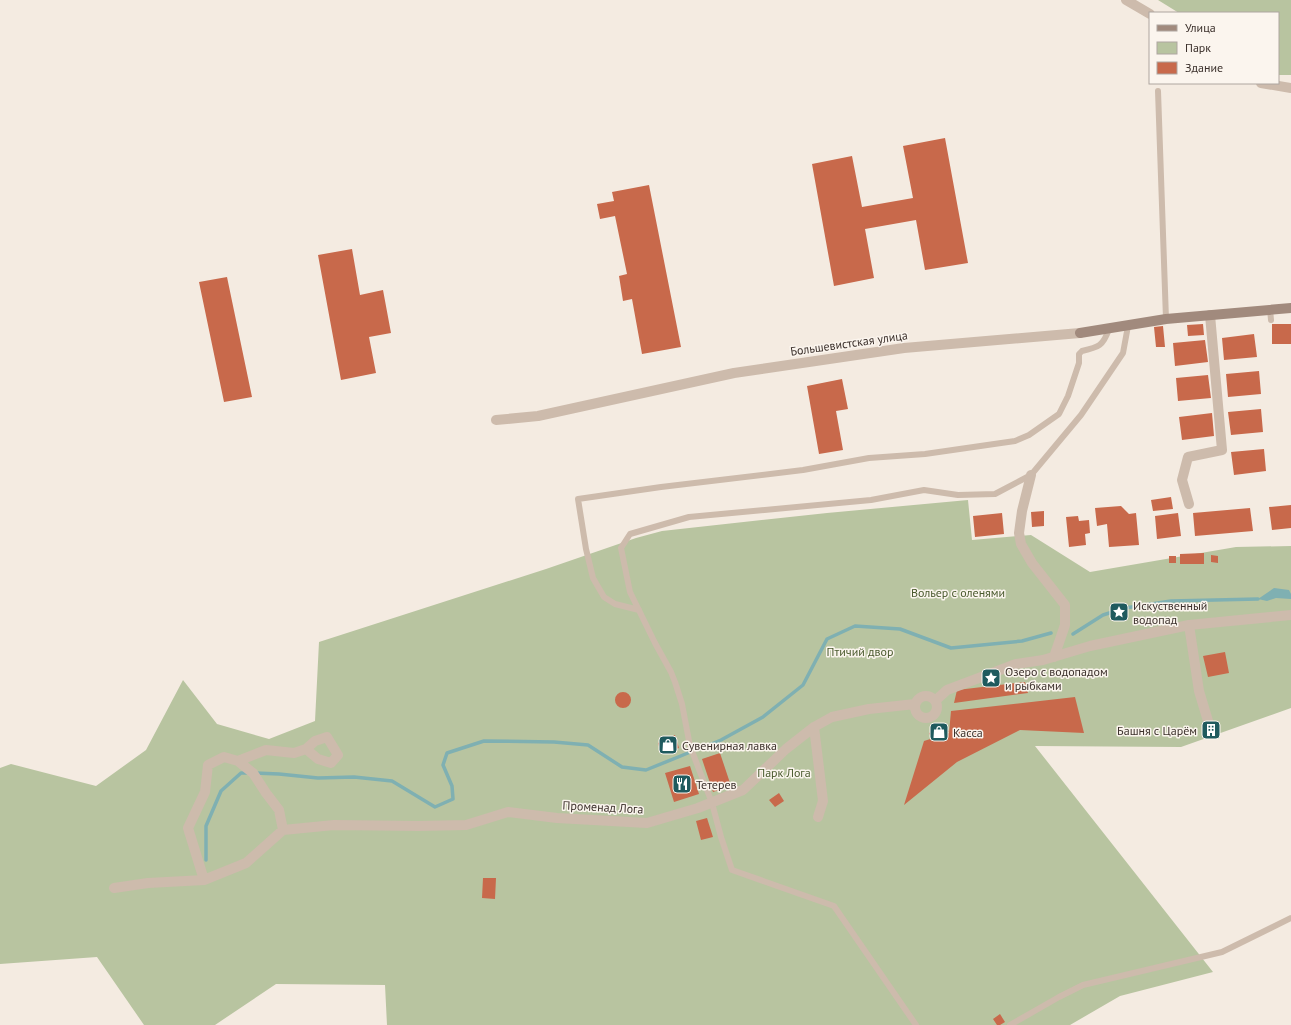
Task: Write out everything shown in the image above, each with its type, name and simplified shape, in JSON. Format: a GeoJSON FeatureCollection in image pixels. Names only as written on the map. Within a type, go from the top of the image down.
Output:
{"type":"FeatureCollection","features":[{"type":"Feature","properties":{"kind":"street"},"geometry":{"type":"LineString","coordinates":[[1126,0],[1149,13]]}},
{"type":"Feature","properties":{"kind":"street"},"geometry":{"type":"LineString","coordinates":[[1267,84],[1291,88]]}},
{"type":"Feature","properties":{"kind":"street","name":"Большевистская улица"},"geometry":{"type":"LineString","coordinates":[[496,420],[538,416],[734,373],[904,348],[1080,333],[1166,319],[1210,315],[1271,315],[1291,308]]}},
{"type":"Feature","properties":{"kind":"street"},"geometry":{"type":"LineString","coordinates":[[1189,504],[1182,480],[1188,457],[1222,450],[1210,315]]}},
{"type":"Feature","properties":{"kind":"street"},"geometry":{"type":"LineString","coordinates":[[1031,475],[1022,511],[1019,533],[1021,544],[1032,563],[1065,605],[1065,625],[1054,657]]}},
{"type":"Feature","properties":{"kind":"street"},"geometry":{"type":"LineString","coordinates":[[935,701],[947,690],[1009,666],[1054,657],[1090,646],[1189,625],[1291,615]]}},
{"type":"Feature","properties":{"kind":"street"},"geometry":{"type":"LineString","coordinates":[[1189,625],[1199,691],[1208,721]]}},
{"type":"Feature","properties":{"kind":"street"},"geometry":{"type":"LineString","coordinates":[[925,696],[932,698],[935,701],[937,708],[936,712],[931,717],[924,718],[918,716],[915,710],[915,704],[918,699],[925,696]]}},
{"type":"Feature","properties":{"kind":"street","name":"Променад Лога"},"geometry":{"type":"LineString","coordinates":[[283,830],[334,826],[466,825],[508,812],[557,818],[647,823],[712,803],[743,790],[786,749],[814,727],[832,717],[869,709],[915,704]]}},
{"type":"Feature","properties":{"kind":"street"},"geometry":{"type":"LineString","coordinates":[[814,727],[823,801],[818,817]]}},
{"type":"Feature","properties":{"kind":"street"},"geometry":{"type":"LineString","coordinates":[[238,761],[266,750],[294,753],[306,749]]}},
{"type":"Feature","properties":{"kind":"street"},"geometry":{"type":"LineString","coordinates":[[114,888],[148,883],[204,880],[246,863],[283,830],[279,810],[253,773],[238,761],[224,757],[208,765],[205,792],[188,828],[204,880]]}},
{"type":"Feature","properties":{"kind":"lane"},"geometry":{"type":"LineString","coordinates":[[1158,91],[1166,319]]}},
{"type":"Feature","properties":{"kind":"lane"},"geometry":{"type":"LineString","coordinates":[[916,1025],[834,906],[732,870],[712,803],[690,746],[682,704],[671,672],[654,643],[630,592],[621,548],[630,534],[689,517],[871,500],[924,490],[958,495],[995,494],[1031,475],[1081,415],[1123,354],[1128,326]]}},
{"type":"Feature","properties":{"kind":"lane"},"geometry":{"type":"LineString","coordinates":[[639,610],[615,604],[604,597],[593,578],[586,549],[578,499],[661,487],[803,470],[869,458],[925,454],[1015,440],[1030,435],[1058,414],[1070,390],[1079,363],[1079,354],[1082,351],[1102,344],[1109,329]]}},
{"type":"Feature","properties":{"kind":"lane"},"geometry":{"type":"LineString","coordinates":[[1010,1025],[1083,985],[1222,952],[1291,918]]}},
{"type":"Feature","properties":{"kind":"green space"},"geometry":{"type":"Polygon","coordinates":[[[1158,0],[1291,0],[1291,75],[1279,75],[1279,12],[1177,12],[1158,0]]]}},
{"type":"Feature","properties":{"kind":"green space","name":"Парк Лога"},"geometry":{"type":"Polygon","coordinates":[[[968,500],[972,540],[1031,535],[1090,572],[1236,547],[1291,546],[1291,708],[1181,747],[1035,746],[1213,972],[1120,996],[1070,1025],[387,1025],[385,985],[276,984],[215,1025],[144,1025],[97,957],[0,964],[0,768],[11,764],[96,786],[146,750],[183,680],[217,724],[269,739],[315,721],[319,642],[546,569],[636,538],[662,531],[827,513],[968,500]]]}},
{"type":"Feature","properties":{"kind":"water"},"geometry":{"type":"Polygon","coordinates":[[[1274,588],[1289,590],[1291,599],[1276,598],[1267,601],[1258,599],[1274,588]]]}},
{"type":"Feature","properties":{"kind":"building"},"geometry":{"type":"Polygon","coordinates":[[[945,138],[968,263],[925,270],[916,220],[865,229],[874,278],[834,286],[812,164],[852,156],[862,207],[913,198],[903,146],[945,138]]]}},
{"type":"Feature","properties":{"kind":"building"},"geometry":{"type":"Polygon","coordinates":[[[649,185],[681,347],[642,354],[632,299],[623,301],[619,276],[627,274],[615,216],[600,219],[597,204],[614,201],[612,192],[649,185]]]}},
{"type":"Feature","properties":{"kind":"building"},"geometry":{"type":"Polygon","coordinates":[[[352,249],[360,295],[383,290],[391,333],[369,337],[376,373],[341,380],[318,255],[352,249]]]}},
{"type":"Feature","properties":{"kind":"building"},"geometry":{"type":"Polygon","coordinates":[[[227,277],[252,397],[224,402],[199,282],[227,277]]]}},
{"type":"Feature","properties":{"kind":"building"},"geometry":{"type":"Polygon","coordinates":[[[1203,324],[1204,335],[1188,336],[1187,325],[1203,324]]]}},
{"type":"Feature","properties":{"kind":"building"},"geometry":{"type":"Polygon","coordinates":[[[1272,324],[1291,324],[1291,344],[1272,344],[1272,324]]]}},
{"type":"Feature","properties":{"kind":"building"},"geometry":{"type":"Polygon","coordinates":[[[1163,326],[1165,347],[1156,347],[1154,327],[1163,326]]]}},
{"type":"Feature","properties":{"kind":"building"},"geometry":{"type":"Polygon","coordinates":[[[1254,334],[1257,357],[1224,360],[1222,338],[1254,334]]]}},
{"type":"Feature","properties":{"kind":"building"},"geometry":{"type":"Polygon","coordinates":[[[1205,340],[1208,362],[1175,366],[1173,343],[1205,340]]]}},
{"type":"Feature","properties":{"kind":"building"},"geometry":{"type":"Polygon","coordinates":[[[1259,371],[1261,394],[1228,397],[1226,374],[1259,371]]]}},
{"type":"Feature","properties":{"kind":"building"},"geometry":{"type":"Polygon","coordinates":[[[1208,375],[1211,398],[1178,401],[1176,378],[1208,375]]]}},
{"type":"Feature","properties":{"kind":"building"},"geometry":{"type":"Polygon","coordinates":[[[842,379],[848,409],[836,411],[843,450],[819,454],[807,386],[842,379]]]}},
{"type":"Feature","properties":{"kind":"building"},"geometry":{"type":"Polygon","coordinates":[[[1261,409],[1263,432],[1231,435],[1228,412],[1261,409]]]}},
{"type":"Feature","properties":{"kind":"building"},"geometry":{"type":"Polygon","coordinates":[[[1212,413],[1214,436],[1182,440],[1179,417],[1212,413]]]}},
{"type":"Feature","properties":{"kind":"building"},"geometry":{"type":"Polygon","coordinates":[[[1264,449],[1266,471],[1234,475],[1231,452],[1264,449]]]}},
{"type":"Feature","properties":{"kind":"building"},"geometry":{"type":"Polygon","coordinates":[[[1171,497],[1173,509],[1153,511],[1151,500],[1171,497]]]}},
{"type":"Feature","properties":{"kind":"building"},"geometry":{"type":"Polygon","coordinates":[[[1291,505],[1291,528],[1272,530],[1269,507],[1291,505]]]}},
{"type":"Feature","properties":{"kind":"building"},"geometry":{"type":"Polygon","coordinates":[[[1121,506],[1129,514],[1136,513],[1139,545],[1109,547],[1107,524],[1097,526],[1095,508],[1121,506]]]}},
{"type":"Feature","properties":{"kind":"building"},"geometry":{"type":"Polygon","coordinates":[[[1250,508],[1253,531],[1195,536],[1193,513],[1250,508]]]}},
{"type":"Feature","properties":{"kind":"building"},"geometry":{"type":"Polygon","coordinates":[[[1044,511],[1044,526],[1032,527],[1031,512],[1044,511]]]}},
{"type":"Feature","properties":{"kind":"building"},"geometry":{"type":"Polygon","coordinates":[[[1002,513],[1004,534],[975,537],[973,516],[1002,513]]]}},
{"type":"Feature","properties":{"kind":"building"},"geometry":{"type":"Polygon","coordinates":[[[1178,513],[1181,536],[1157,539],[1155,516],[1178,513]]]}},
{"type":"Feature","properties":{"kind":"building"},"geometry":{"type":"Polygon","coordinates":[[[1078,516],[1079,521],[1089,520],[1090,533],[1085,534],[1086,545],[1069,547],[1066,517],[1078,516]]]}},
{"type":"Feature","properties":{"kind":"building"},"geometry":{"type":"Polygon","coordinates":[[[1204,553],[1204,564],[1180,564],[1180,554],[1204,553]]]}},
{"type":"Feature","properties":{"kind":"building"},"geometry":{"type":"Polygon","coordinates":[[[1211,555],[1218,556],[1218,563],[1211,562],[1211,555]]]}},
{"type":"Feature","properties":{"kind":"building"},"geometry":{"type":"Polygon","coordinates":[[[1169,556],[1176,556],[1176,563],[1169,563],[1169,556]]]}},
{"type":"Feature","properties":{"kind":"building"},"geometry":{"type":"Polygon","coordinates":[[[1225,652],[1229,673],[1208,677],[1203,656],[1225,652]]]}},
{"type":"Feature","properties":{"kind":"building"},"geometry":{"type":"Polygon","coordinates":[[[1025,682],[1028,693],[954,703],[957,690],[1025,682]]]}},
{"type":"Feature","properties":{"kind":"building"},"geometry":{"type":"Polygon","coordinates":[[[623,692],[630,697],[631,700],[626,707],[623,708],[616,703],[615,700],[620,693],[623,692]]]}},
{"type":"Feature","properties":{"kind":"building"},"geometry":{"type":"Polygon","coordinates":[[[1075,697],[1084,733],[1020,730],[957,762],[904,805],[924,741],[949,733],[951,711],[1075,697]]]}},
{"type":"Feature","properties":{"kind":"building","name":"Башня с Царём"},"geometry":{"type":"Polygon","coordinates":[[[1216,724],[1218,734],[1207,736],[1205,725],[1216,724]]]}},
{"type":"Feature","properties":{"kind":"building","name":"Касса"},"geometry":{"type":"Polygon","coordinates":[[[947,726],[949,732],[931,738],[929,733],[947,726]]]}},
{"type":"Feature","properties":{"kind":"building","name":"Сувенирная лавка"},"geometry":{"type":"Polygon","coordinates":[[[675,735],[679,748],[661,754],[658,743],[675,735]]]}},
{"type":"Feature","properties":{"kind":"building"},"geometry":{"type":"Polygon","coordinates":[[[720,753],[731,786],[713,792],[702,759],[720,753]]]}},
{"type":"Feature","properties":{"kind":"building","name":"Тетерев"},"geometry":{"type":"Polygon","coordinates":[[[690,766],[699,794],[674,802],[665,773],[690,766]]]}},
{"type":"Feature","properties":{"kind":"building"},"geometry":{"type":"Polygon","coordinates":[[[779,793],[784,801],[775,807],[769,800],[779,793]]]}},
{"type":"Feature","properties":{"kind":"building"},"geometry":{"type":"Polygon","coordinates":[[[707,818],[713,837],[701,840],[696,821],[707,818]]]}},
{"type":"Feature","properties":{"kind":"building"},"geometry":{"type":"Polygon","coordinates":[[[483,878],[496,878],[495,899],[482,898],[483,878]]]}},
{"type":"Feature","properties":{"kind":"building"},"geometry":{"type":"Polygon","coordinates":[[[1000,1014],[1005,1022],[997,1025],[993,1019],[1000,1014]]]}},
{"type":"Feature","properties":{"kind":"waterway"},"geometry":{"type":"LineString","coordinates":[[1073,634],[1103,615],[1125,608],[1171,601],[1258,599]]}},
{"type":"Feature","properties":{"kind":"waterway"},"geometry":{"type":"LineString","coordinates":[[699,749],[721,740],[763,717],[803,685],[827,639],[855,626],[900,629],[951,648],[1022,641],[1051,633]]}},
{"type":"Feature","properties":{"kind":"waterway"},"geometry":{"type":"LineString","coordinates":[[255,773],[318,778],[354,777],[392,781],[435,807],[453,799],[452,786],[443,765],[447,753],[484,741],[554,742],[588,745],[622,767],[646,770],[688,753]]}},
{"type":"Feature","properties":{"kind":"waterway"},"geometry":{"type":"LineString","coordinates":[[206,860],[206,826],[221,791],[241,773],[249,773]]}},
{"type":"Feature","properties":{"kind":"place","name":"Искуственный водопад"},"geometry":{"type":"Point","coordinates":[1119,612]}},
{"type":"Feature","properties":{"kind":"place","name":"Озеро с водопадом и рыбками"},"geometry":{"type":"Point","coordinates":[991,678]}},
{"type":"Feature","properties":{"kind":"place","name":"Башня с Царём"},"geometry":{"type":"Point","coordinates":[1211,730]}},
{"type":"Feature","properties":{"kind":"place","name":"Касса"},"geometry":{"type":"Point","coordinates":[939,732]}},
{"type":"Feature","properties":{"kind":"place","name":"Сувенирная лавка"},"geometry":{"type":"Point","coordinates":[668,745]}},
{"type":"Feature","properties":{"kind":"place","name":"Тетерев"},"geometry":{"type":"Point","coordinates":[682,784]}},
{"type":"Feature","properties":{"kind":"park label","name":"Вольер с оленями"},"geometry":{"type":"Point","coordinates":[958,592]}},
{"type":"Feature","properties":{"kind":"park label","name":"Птичий двор"},"geometry":{"type":"Point","coordinates":[860,651]}}]}
